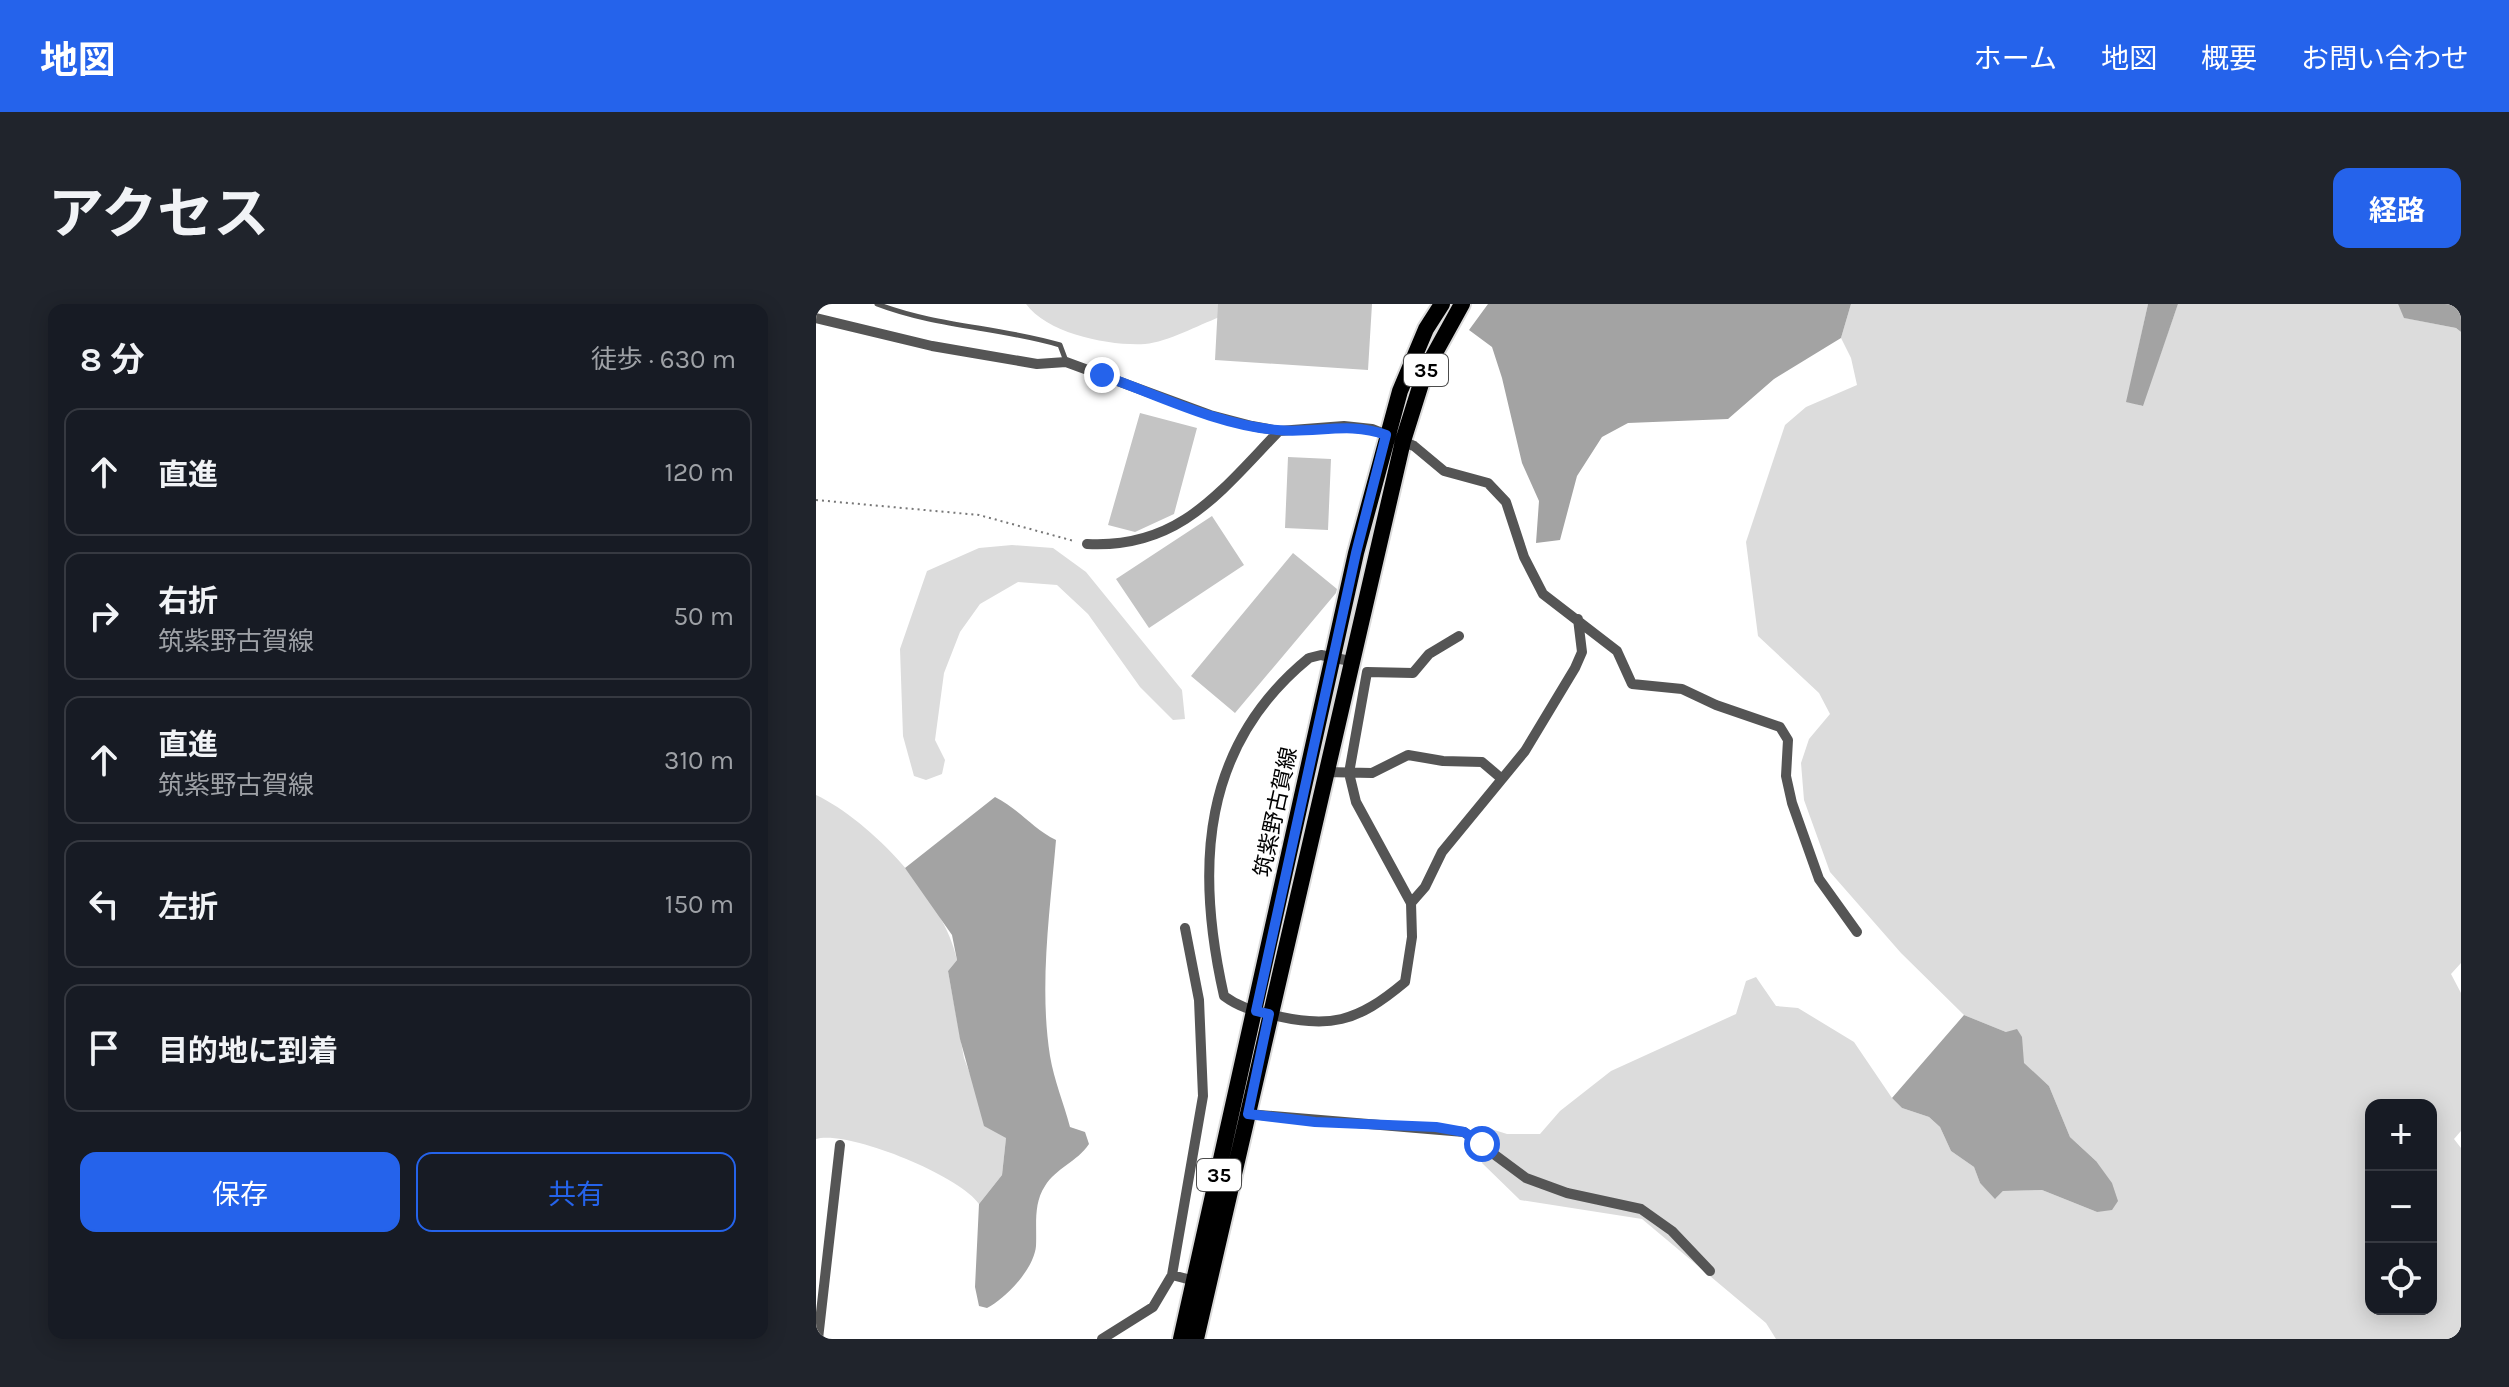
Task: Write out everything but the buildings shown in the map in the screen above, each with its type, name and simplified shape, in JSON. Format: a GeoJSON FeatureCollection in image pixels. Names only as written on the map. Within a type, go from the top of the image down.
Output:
{"type":"FeatureCollection","features":[{"type":"Feature","properties":{"kind":"main road","name":"筑紫野古賀線"},"geometry":{"type":"LineString","coordinates":[[1196,1339],[1202,1283],[1341,659],[1386,435],[1400,391],[1426,329],[1442,304]]}},
{"type":"Feature","properties":{"kind":"main road","name":"筑紫野古賀線"},"geometry":{"type":"LineString","coordinates":[[1181,1339],[1202,1283],[1248,1114],[1262,1013],[1325,772],[1341,659],[1425,371],[1462,304]]}},
{"type":"Feature","properties":{"kind":"street"},"geometry":{"type":"LineString","coordinates":[[816,318],[947,349],[1037,364],[1066,362],[1210,415],[1279,431],[1344,426],[1386,435],[1403,441],[1444,471],[1488,483],[1506,502],[1524,557],[1543,594],[1617,651],[1632,684],[1682,689],[1716,705],[1780,727],[1788,740],[1786,776],[1792,803],[1819,879],[1857,932]]}},
{"type":"Feature","properties":{"kind":"street"},"geometry":{"type":"LineString","coordinates":[[1087,544],[1121,546],[1142,541],[1187,519],[1224,488],[1279,431]]}},
{"type":"Feature","properties":{"kind":"street"},"geometry":{"type":"LineString","coordinates":[[1411,903],[1425,887],[1442,852],[1525,751],[1575,668],[1582,652],[1578,619]]}},
{"type":"Feature","properties":{"kind":"street"},"geometry":{"type":"LineString","coordinates":[[1341,659],[1309,658],[1258,709],[1222,780],[1210,826],[1207,869],[1224,996],[1241,1008],[1302,1023],[1344,1019],[1375,1007],[1405,982],[1412,937],[1411,903],[1356,802],[1349,773],[1367,672],[1413,673],[1429,654],[1459,636]]}},
{"type":"Feature","properties":{"kind":"street"},"geometry":{"type":"LineString","coordinates":[[1325,772],[1372,773],[1408,755],[1443,761],[1482,762],[1502,779]]}},
{"type":"Feature","properties":{"kind":"street"},"geometry":{"type":"LineString","coordinates":[[1102,1339],[1153,1307],[1172,1275],[1203,1096],[1199,1000],[1185,928]]}},
{"type":"Feature","properties":{"kind":"street"},"geometry":{"type":"LineString","coordinates":[[1248,1114],[1464,1132],[1526,1178],[1567,1193],[1641,1209],[1672,1231],[1710,1271]]}},
{"type":"Feature","properties":{"kind":"street"},"geometry":{"type":"LineString","coordinates":[[818,1339],[840,1145]]}},
{"type":"Feature","properties":{"kind":"street"},"geometry":{"type":"LineString","coordinates":[[1172,1275],[1202,1283]]}},
{"type":"Feature","properties":{"kind":"lane"},"geometry":{"type":"LineString","coordinates":[[877,304],[916,319],[1060,345],[1066,362]]}},
{"type":"Feature","properties":{"kind":"path"},"geometry":{"type":"LineString","coordinates":[[816,500],[979,515],[1087,544]]}},
{"type":"Feature","properties":{"kind":"shaded area"},"geometry":{"type":"Polygon","coordinates":[[[1026,304],[1222,304],[1220,317],[1163,340],[1130,344],[1097,340],[1064,330],[1049,323],[1026,304]]]}},
{"type":"Feature","properties":{"kind":"shaded area"},"geometry":{"type":"Polygon","coordinates":[[[1488,304],[1851,304],[1841,338],[1774,379],[1728,419],[1628,423],[1602,437],[1577,476],[1560,540],[1536,543],[1539,501],[1522,463],[1502,378],[1492,347],[1469,330],[1488,304]]]}},
{"type":"Feature","properties":{"kind":"shaded area"},"geometry":{"type":"Polygon","coordinates":[[[1851,304],[2148,304],[2127,401],[2142,406],[2178,304],[2398,304],[2405,318],[2456,328],[2461,332],[2461,963],[2451,974],[2461,993],[2461,1131],[2454,1139],[2461,1148],[2461,1339],[1776,1339],[1766,1323],[1642,1219],[1520,1200],[1482,1163],[1488,1128],[1507,1134],[1540,1134],[1560,1111],[1611,1071],[1736,1014],[1746,981],[1756,977],[1776,1006],[1798,1008],[1854,1042],[1892,1098],[1902,1108],[1929,1117],[1940,1127],[1951,1151],[1974,1167],[1980,1183],[1996,1198],[2003,1191],[2042,1190],[2097,1212],[2096,1161],[2070,1137],[2049,1086],[2023,1063],[2023,1049],[2006,1032],[1964,1015],[1901,953],[1830,872],[1804,800],[1801,763],[1809,739],[1830,714],[1819,693],[1758,636],[1746,542],[1785,425],[1806,407],[1857,385],[1851,358],[1841,338],[1851,304]]]}},
{"type":"Feature","properties":{"kind":"shaded area"},"geometry":{"type":"Polygon","coordinates":[[[2148,304],[2178,304],[2143,406],[2126,402],[2148,304]]]}},
{"type":"Feature","properties":{"kind":"shaded area"},"geometry":{"type":"Polygon","coordinates":[[[2398,304],[2461,304],[2461,332],[2456,328],[2404,318],[2398,304]]]}},
{"type":"Feature","properties":{"kind":"shaded area"},"geometry":{"type":"Polygon","coordinates":[[[1012,545],[1053,548],[1086,572],[1182,690],[1185,719],[1173,720],[1140,687],[1088,614],[1057,585],[1018,582],[980,604],[960,632],[944,673],[935,740],[945,760],[942,774],[926,780],[914,776],[903,736],[900,649],[927,571],[979,548],[1012,545]]]}},
{"type":"Feature","properties":{"kind":"shaded area"},"geometry":{"type":"Polygon","coordinates":[[[816,795],[860,823],[903,865],[922,888],[950,937],[957,960],[948,971],[964,1058],[973,1082],[1006,1138],[1002,1175],[979,1204],[950,1181],[903,1158],[853,1141],[816,1139],[816,795]]]}},
{"type":"Feature","properties":{"kind":"shaded area"},"geometry":{"type":"Polygon","coordinates":[[[995,797],[1056,840],[1047,948],[1047,1030],[1052,1065],[1070,1127],[1085,1132],[1089,1144],[1045,1186],[1037,1208],[1036,1246],[1030,1264],[1010,1290],[987,1308],[979,1306],[975,1287],[979,1204],[1002,1175],[1006,1138],[984,1126],[960,1039],[948,971],[957,960],[952,935],[905,868],[995,797]]]}},
{"type":"Feature","properties":{"kind":"shaded area"},"geometry":{"type":"Polygon","coordinates":[[[1964,1015],[2006,1032],[2017,1029],[2022,1037],[2024,1063],[2049,1086],[2070,1137],[2096,1161],[2112,1183],[2118,1201],[2112,1210],[2097,1212],[2042,1190],[2003,1191],[1995,1199],[1980,1183],[1974,1167],[1951,1151],[1940,1127],[1929,1117],[1902,1108],[1892,1098],[1964,1015]]]}},
{"type":"Feature","properties":{"kind":"route"},"geometry":{"type":"LineString","coordinates":[[1102,375],[1210,415],[1252,426],[1279,431],[1344,426],[1372,429],[1386,435],[1356,553],[1256,1011],[1269,1014],[1248,1114],[1315,1122],[1436,1127],[1464,1132],[1482,1144]]}}]}
